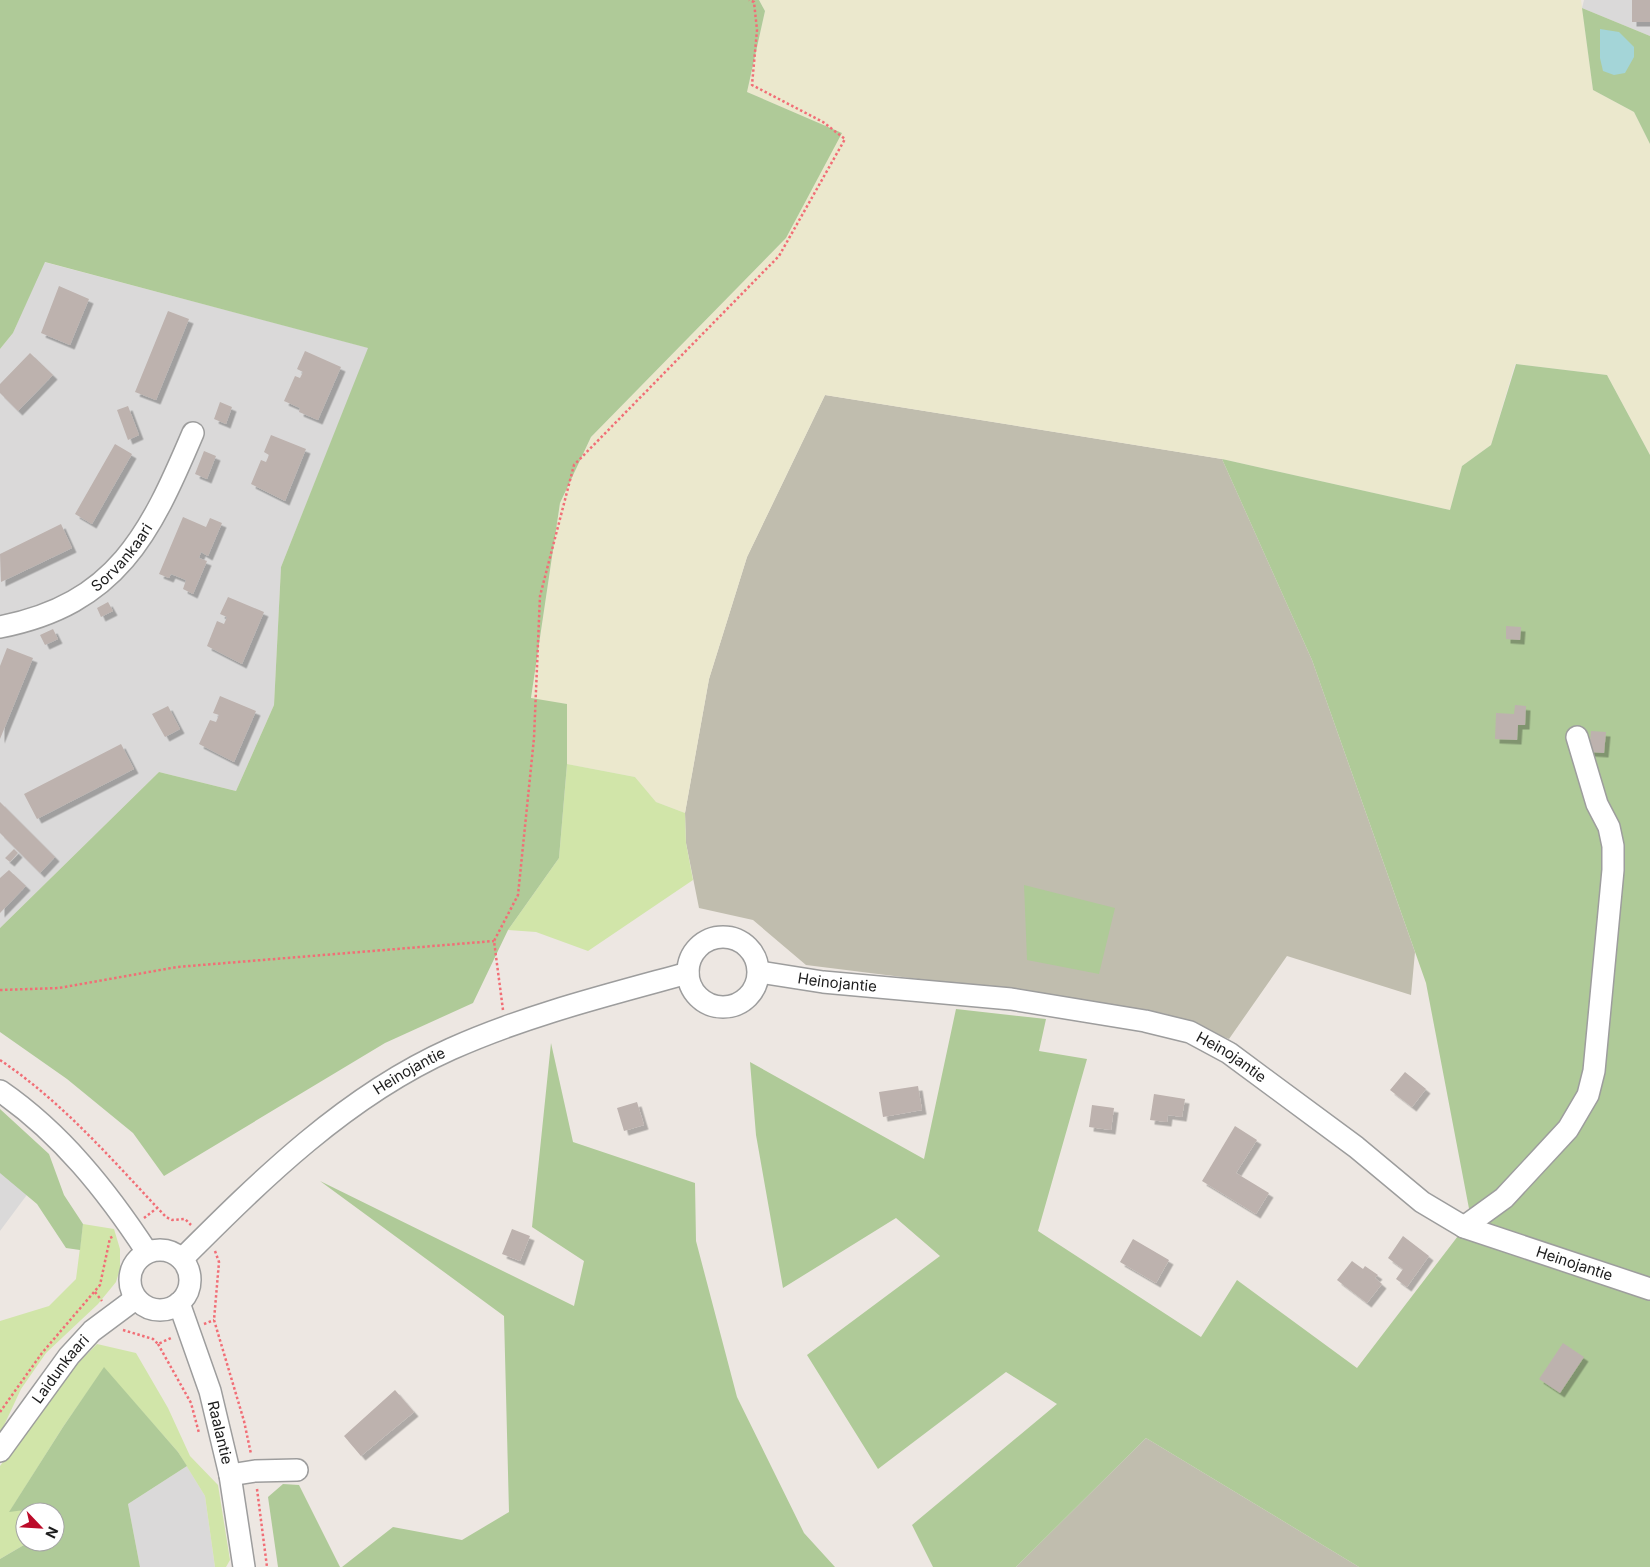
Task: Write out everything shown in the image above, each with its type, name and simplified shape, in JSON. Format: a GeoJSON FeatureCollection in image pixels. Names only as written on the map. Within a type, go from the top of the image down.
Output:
{"type":"FeatureCollection","features":[{"type":"Feature","properties":{"kind":"street","name":"Sorvankaari"},"geometry":{"type":"LineString","coordinates":[[0,627],[29,622],[64,607],[93,589],[114,570],[134,548],[157,514],[193,433]]}},
{"type":"Feature","properties":{"kind":"street"},"geometry":{"type":"LineString","coordinates":[[1464,1227],[1504,1198],[1568,1129],[1588,1095],[1594,1071],[1613,870],[1613,846],[1608,827],[1597,804],[1577,737]]}},
{"type":"Feature","properties":{"kind":"street"},"geometry":{"type":"LineString","coordinates":[[720,937],[732,938],[743,942],[751,950],[759,972],[757,983],[744,1001],[722,1008],[711,1006],[701,1000],[693,991],[688,973],[691,956],[698,947],[708,940],[720,937]]}},
{"type":"Feature","properties":{"kind":"street","name":"Heinojantie"},"geometry":{"type":"LineString","coordinates":[[759,972],[823,982],[1011,999],[1145,1021],[1190,1032],[1229,1053],[1356,1147],[1422,1202],[1464,1227],[1650,1289]]}},
{"type":"Feature","properties":{"kind":"street","name":"Heinojantie"},"geometry":{"type":"LineString","coordinates":[[182,1259],[290,1154],[352,1107],[401,1075],[450,1049],[506,1026],[538,1015],[688,973]]}},
{"type":"Feature","properties":{"kind":"street"},"geometry":{"type":"LineString","coordinates":[[0,1091],[49,1130],[93,1175],[147,1252]]}},
{"type":"Feature","properties":{"kind":"street"},"geometry":{"type":"LineString","coordinates":[[167,1250],[182,1259],[187,1266],[190,1282],[188,1290],[179,1303],[171,1308],[160,1310],[150,1309],[135,1299],[130,1288],[131,1270],[135,1262],[147,1252],[167,1250]]}},
{"type":"Feature","properties":{"kind":"street","name":"Laidunkaari"},"geometry":{"type":"LineString","coordinates":[[0,1451],[69,1356],[92,1331],[135,1299]]}},
{"type":"Feature","properties":{"kind":"street","name":"Raalantie"},"geometry":{"type":"LineString","coordinates":[[179,1303],[210,1391],[230,1475],[244,1567]]}},
{"type":"Feature","properties":{"kind":"street"},"geometry":{"type":"LineString","coordinates":[[230,1475],[255,1471],[297,1470]]}},
{"type":"Feature","properties":{"kind":"path"},"geometry":{"type":"LineString","coordinates":[[506,1026],[494,941],[518,895],[534,738],[540,596],[574,465],[780,256],[845,139],[823,122],[752,85],[757,30],[754,2],[749,0]]}},
{"type":"Feature","properties":{"kind":"path"},"geometry":{"type":"LineString","coordinates":[[0,990],[59,988],[177,966],[494,941]]}},
{"type":"Feature","properties":{"kind":"path"},"geometry":{"type":"LineString","coordinates":[[0,1060],[65,1111],[130,1176],[157,1208],[172,1220],[185,1220],[216,1252],[219,1262],[214,1320],[244,1421],[255,1471],[267,1567]]}},
{"type":"Feature","properties":{"kind":"path"},"geometry":{"type":"LineString","coordinates":[[0,1412],[42,1353],[100,1285],[110,1238],[131,1228],[157,1208]]}},
{"type":"Feature","properties":{"kind":"path"},"geometry":{"type":"LineString","coordinates":[[95,1292],[124,1332],[153,1338],[158,1344],[191,1403],[199,1433]]}},
{"type":"Feature","properties":{"kind":"path"},"geometry":{"type":"LineString","coordinates":[[158,1344],[214,1320]]}},
{"type":"Feature","properties":{"kind":"shaded area"},"geometry":{"type":"Polygon","coordinates":[[[759,0],[1581,0],[1593,90],[1634,112],[1650,144],[1650,455],[1607,375],[1515,364],[1491,445],[1462,466],[1450,510],[1222,459],[825,395],[747,557],[709,679],[685,813],[656,802],[635,777],[567,764],[567,704],[531,699],[560,503],[591,437],[786,238],[841,133],[747,92],[765,11],[759,0]]]}},
{"type":"Feature","properties":{"kind":"shaded area"},"geometry":{"type":"Polygon","coordinates":[[[1584,0],[1650,0],[1650,36],[1582,8],[1584,0]]]}},
{"type":"Feature","properties":{"kind":"shaded area"},"geometry":{"type":"Polygon","coordinates":[[[44,262],[369,348],[281,567],[274,705],[236,791],[159,772],[0,928],[0,349],[13,333],[44,262]]]}},
{"type":"Feature","properties":{"kind":"shaded area"},"geometry":{"type":"Polygon","coordinates":[[[825,395],[1222,459],[1312,660],[1415,952],[1411,995],[1287,956],[1229,1039],[1166,1014],[1047,995],[806,965],[753,920],[699,908],[686,843],[685,813],[709,679],[747,557],[825,395]]]}},
{"type":"Feature","properties":{"kind":"shaded area"},"geometry":{"type":"Polygon","coordinates":[[[0,1167],[29,1192],[0,1231],[0,1167]]]}},
{"type":"Feature","properties":{"kind":"shaded area"},"geometry":{"type":"Polygon","coordinates":[[[1146,1438],[1359,1567],[1016,1567],[1146,1438]]]}},
{"type":"Feature","properties":{"kind":"shaded area"},"geometry":{"type":"Polygon","coordinates":[[[187,1466],[205,1496],[215,1567],[140,1567],[128,1504],[187,1466]]]}},
{"type":"Feature","properties":{"kind":"green space"},"geometry":{"type":"Polygon","coordinates":[[[0,0],[759,0],[765,11],[747,92],[842,133],[786,238],[591,437],[560,503],[531,698],[567,704],[567,764],[559,858],[508,930],[473,1003],[385,1043],[164,1176],[133,1133],[67,1079],[0,1032],[0,928],[159,772],[236,791],[274,705],[281,567],[368,348],[45,262],[13,333],[0,349],[0,0]]]}},
{"type":"Feature","properties":{"kind":"green space"},"geometry":{"type":"Polygon","coordinates":[[[1582,8],[1650,36],[1650,144],[1634,112],[1593,90],[1582,8]]]}},
{"type":"Feature","properties":{"kind":"green space"},"geometry":{"type":"Polygon","coordinates":[[[1516,364],[1607,375],[1650,455],[1650,1567],[1359,1567],[1146,1438],[1016,1567],[933,1567],[912,1525],[1057,1404],[1006,1372],[878,1469],[807,1355],[940,1256],[896,1218],[783,1288],[756,1135],[750,1062],[924,1159],[956,1009],[1046,1019],[1039,1051],[1087,1059],[1038,1231],[1201,1337],[1237,1280],[1357,1368],[1471,1219],[1426,983],[1312,660],[1222,459],[1450,510],[1462,466],[1491,445],[1516,364]]]}},
{"type":"Feature","properties":{"kind":"green space"},"geometry":{"type":"Polygon","coordinates":[[[567,764],[635,777],[656,802],[685,813],[686,843],[693,880],[588,951],[536,932],[508,930],[559,858],[567,764]]]}},
{"type":"Feature","properties":{"kind":"green space"},"geometry":{"type":"Polygon","coordinates":[[[1024,885],[1115,908],[1099,974],[1027,960],[1024,885]]]}},
{"type":"Feature","properties":{"kind":"green space"},"geometry":{"type":"Polygon","coordinates":[[[551,1043],[573,1142],[695,1183],[696,1241],[737,1397],[804,1533],[835,1567],[342,1567],[393,1527],[462,1540],[509,1512],[504,1316],[320,1181],[574,1306],[584,1261],[532,1227],[551,1043]]]}},
{"type":"Feature","properties":{"kind":"green space"},"geometry":{"type":"Polygon","coordinates":[[[0,1109],[49,1154],[64,1195],[83,1224],[80,1250],[66,1248],[37,1204],[0,1173],[0,1109]]]}},
{"type":"Feature","properties":{"kind":"green space"},"geometry":{"type":"Polygon","coordinates":[[[83,1224],[114,1229],[120,1249],[120,1269],[116,1282],[98,1304],[46,1353],[21,1389],[0,1434],[0,1321],[49,1306],[76,1279],[83,1224]]]}},
{"type":"Feature","properties":{"kind":"green space"},"geometry":{"type":"Polygon","coordinates":[[[97,1344],[136,1353],[168,1408],[190,1456],[218,1485],[230,1560],[226,1567],[215,1567],[205,1496],[178,1452],[104,1368],[63,1427],[10,1511],[15,1511],[15,1550],[0,1559],[0,1466],[71,1370],[97,1344]]]}},
{"type":"Feature","properties":{"kind":"green space"},"geometry":{"type":"Polygon","coordinates":[[[104,1367],[178,1452],[187,1466],[128,1504],[140,1567],[0,1567],[0,1559],[15,1550],[15,1552],[65,1552],[65,1502],[15,1502],[104,1367]]]}},
{"type":"Feature","properties":{"kind":"green space"},"geometry":{"type":"Polygon","coordinates":[[[283,1484],[299,1485],[340,1567],[278,1567],[268,1497],[283,1484]]]}},
{"type":"Feature","properties":{"kind":"green space"},"geometry":{"type":"Polygon","coordinates":[[[15,1503],[15,1511],[9,1512],[15,1503]]]}},
{"type":"Feature","properties":{"kind":"water"},"geometry":{"type":"Polygon","coordinates":[[[1600,29],[1619,32],[1634,47],[1634,57],[1625,73],[1614,75],[1603,71],[1600,58],[1600,29]]]}},
{"type":"Feature","properties":{"kind":"building"},"geometry":{"type":"Polygon","coordinates":[[[1632,0],[1650,0],[1650,22],[1632,22],[1632,0]]]}},
{"type":"Feature","properties":{"kind":"building"},"geometry":{"type":"Polygon","coordinates":[[[59,286],[89,299],[70,345],[41,333],[59,286]]]}},
{"type":"Feature","properties":{"kind":"building"},"geometry":{"type":"Polygon","coordinates":[[[168,311],[189,319],[156,400],[135,392],[168,311]]]}},
{"type":"Feature","properties":{"kind":"building"},"geometry":{"type":"Polygon","coordinates":[[[305,351],[341,367],[318,420],[299,412],[300,408],[284,401],[295,376],[300,378],[303,372],[297,369],[305,351]]]}},
{"type":"Feature","properties":{"kind":"building"},"geometry":{"type":"Polygon","coordinates":[[[30,353],[53,375],[18,411],[0,393],[0,384],[30,353]]]}},
{"type":"Feature","properties":{"kind":"building"},"geometry":{"type":"Polygon","coordinates":[[[220,402],[232,407],[226,424],[214,419],[220,402]]]}},
{"type":"Feature","properties":{"kind":"building"},"geometry":{"type":"Polygon","coordinates":[[[128,406],[139,435],[128,440],[117,410],[128,406]]]}},
{"type":"Feature","properties":{"kind":"building"},"geometry":{"type":"Polygon","coordinates":[[[271,435],[306,449],[285,501],[251,484],[261,460],[266,462],[269,455],[264,452],[271,435]]]}},
{"type":"Feature","properties":{"kind":"building"},"geometry":{"type":"Polygon","coordinates":[[[115,444],[132,454],[92,524],[75,514],[115,444]]]}},
{"type":"Feature","properties":{"kind":"building"},"geometry":{"type":"Polygon","coordinates":[[[204,451],[216,456],[207,479],[195,474],[204,451]]]}},
{"type":"Feature","properties":{"kind":"building"},"geometry":{"type":"Polygon","coordinates":[[[183,517],[206,527],[210,518],[222,523],[208,556],[201,552],[199,558],[207,561],[193,594],[183,589],[186,580],[171,574],[169,578],[159,574],[183,517]]]}},
{"type":"Feature","properties":{"kind":"building"},"geometry":{"type":"Polygon","coordinates":[[[61,524],[72,548],[1,582],[0,554],[61,524]]]}},
{"type":"Feature","properties":{"kind":"building"},"geometry":{"type":"Polygon","coordinates":[[[228,597],[264,612],[242,664],[207,646],[217,621],[224,624],[227,617],[220,614],[228,597]]]}},
{"type":"Feature","properties":{"kind":"building"},"geometry":{"type":"Polygon","coordinates":[[[108,602],[113,611],[101,617],[97,608],[108,602]]]}},
{"type":"Feature","properties":{"kind":"building"},"geometry":{"type":"Polygon","coordinates":[[[1506,626],[1521,627],[1520,640],[1506,639],[1506,626]]]}},
{"type":"Feature","properties":{"kind":"building"},"geometry":{"type":"Polygon","coordinates":[[[53,629],[58,639],[45,645],[40,635],[53,629]]]}},
{"type":"Feature","properties":{"kind":"building"},"geometry":{"type":"Polygon","coordinates":[[[7,648],[33,658],[0,739],[0,666],[7,648]]]}},
{"type":"Feature","properties":{"kind":"building"},"geometry":{"type":"Polygon","coordinates":[[[220,696],[256,711],[234,762],[199,744],[210,720],[216,722],[219,715],[213,713],[220,696]]]}},
{"type":"Feature","properties":{"kind":"building"},"geometry":{"type":"Polygon","coordinates":[[[1515,705],[1526,706],[1525,725],[1518,725],[1517,740],[1495,739],[1496,713],[1514,714],[1515,705]]]}},
{"type":"Feature","properties":{"kind":"building"},"geometry":{"type":"Polygon","coordinates":[[[168,706],[180,729],[165,737],[152,714],[168,706]]]}},
{"type":"Feature","properties":{"kind":"building"},"geometry":{"type":"Polygon","coordinates":[[[1591,731],[1606,732],[1604,753],[1589,752],[1591,731]]]}},
{"type":"Feature","properties":{"kind":"building"},"geometry":{"type":"Polygon","coordinates":[[[121,744],[134,769],[37,819],[24,794],[121,744]]]}},
{"type":"Feature","properties":{"kind":"building"},"geometry":{"type":"Polygon","coordinates":[[[0,802],[55,857],[40,873],[0,833],[0,802]]]}},
{"type":"Feature","properties":{"kind":"building"},"geometry":{"type":"Polygon","coordinates":[[[14,849],[18,853],[10,862],[5,858],[14,849]]]}},
{"type":"Feature","properties":{"kind":"building"},"geometry":{"type":"Polygon","coordinates":[[[9,870],[26,886],[0,913],[0,878],[9,870]]]}},
{"type":"Feature","properties":{"kind":"building"},"geometry":{"type":"Polygon","coordinates":[[[1405,1072],[1426,1089],[1412,1107],[1390,1090],[1405,1072]]]}},
{"type":"Feature","properties":{"kind":"building"},"geometry":{"type":"Polygon","coordinates":[[[918,1086],[922,1110],[883,1117],[879,1092],[918,1086]]]}},
{"type":"Feature","properties":{"kind":"building"},"geometry":{"type":"Polygon","coordinates":[[[1154,1094],[1185,1099],[1182,1117],[1168,1115],[1167,1122],[1150,1120],[1154,1094]]]}},
{"type":"Feature","properties":{"kind":"building"},"geometry":{"type":"Polygon","coordinates":[[[637,1102],[644,1125],[624,1131],[617,1108],[637,1102]]]}},
{"type":"Feature","properties":{"kind":"building"},"geometry":{"type":"Polygon","coordinates":[[[1092,1105],[1114,1108],[1111,1130],[1089,1127],[1092,1105]]]}},
{"type":"Feature","properties":{"kind":"building"},"geometry":{"type":"Polygon","coordinates":[[[1235,1126],[1257,1140],[1236,1173],[1269,1193],[1256,1214],[1202,1181],[1235,1126]]]}},
{"type":"Feature","properties":{"kind":"building"},"geometry":{"type":"Polygon","coordinates":[[[512,1229],[530,1236],[520,1261],[502,1254],[512,1229]]]}},
{"type":"Feature","properties":{"kind":"building"},"geometry":{"type":"Polygon","coordinates":[[[1403,1236],[1429,1256],[1407,1287],[1396,1279],[1403,1269],[1388,1258],[1403,1236]]]}},
{"type":"Feature","properties":{"kind":"building"},"geometry":{"type":"Polygon","coordinates":[[[1133,1239],[1169,1260],[1156,1283],[1120,1262],[1133,1239]]]}},
{"type":"Feature","properties":{"kind":"building"},"geometry":{"type":"Polygon","coordinates":[[[1352,1261],[1363,1269],[1365,1266],[1378,1275],[1375,1278],[1382,1284],[1367,1303],[1337,1280],[1352,1261]]]}},
{"type":"Feature","properties":{"kind":"building"},"geometry":{"type":"Polygon","coordinates":[[[1563,1343],[1584,1357],[1560,1393],[1539,1379],[1563,1343]]]}},
{"type":"Feature","properties":{"kind":"building"},"geometry":{"type":"Polygon","coordinates":[[[395,1390],[414,1412],[361,1456],[344,1436],[395,1390]]]}}]}
